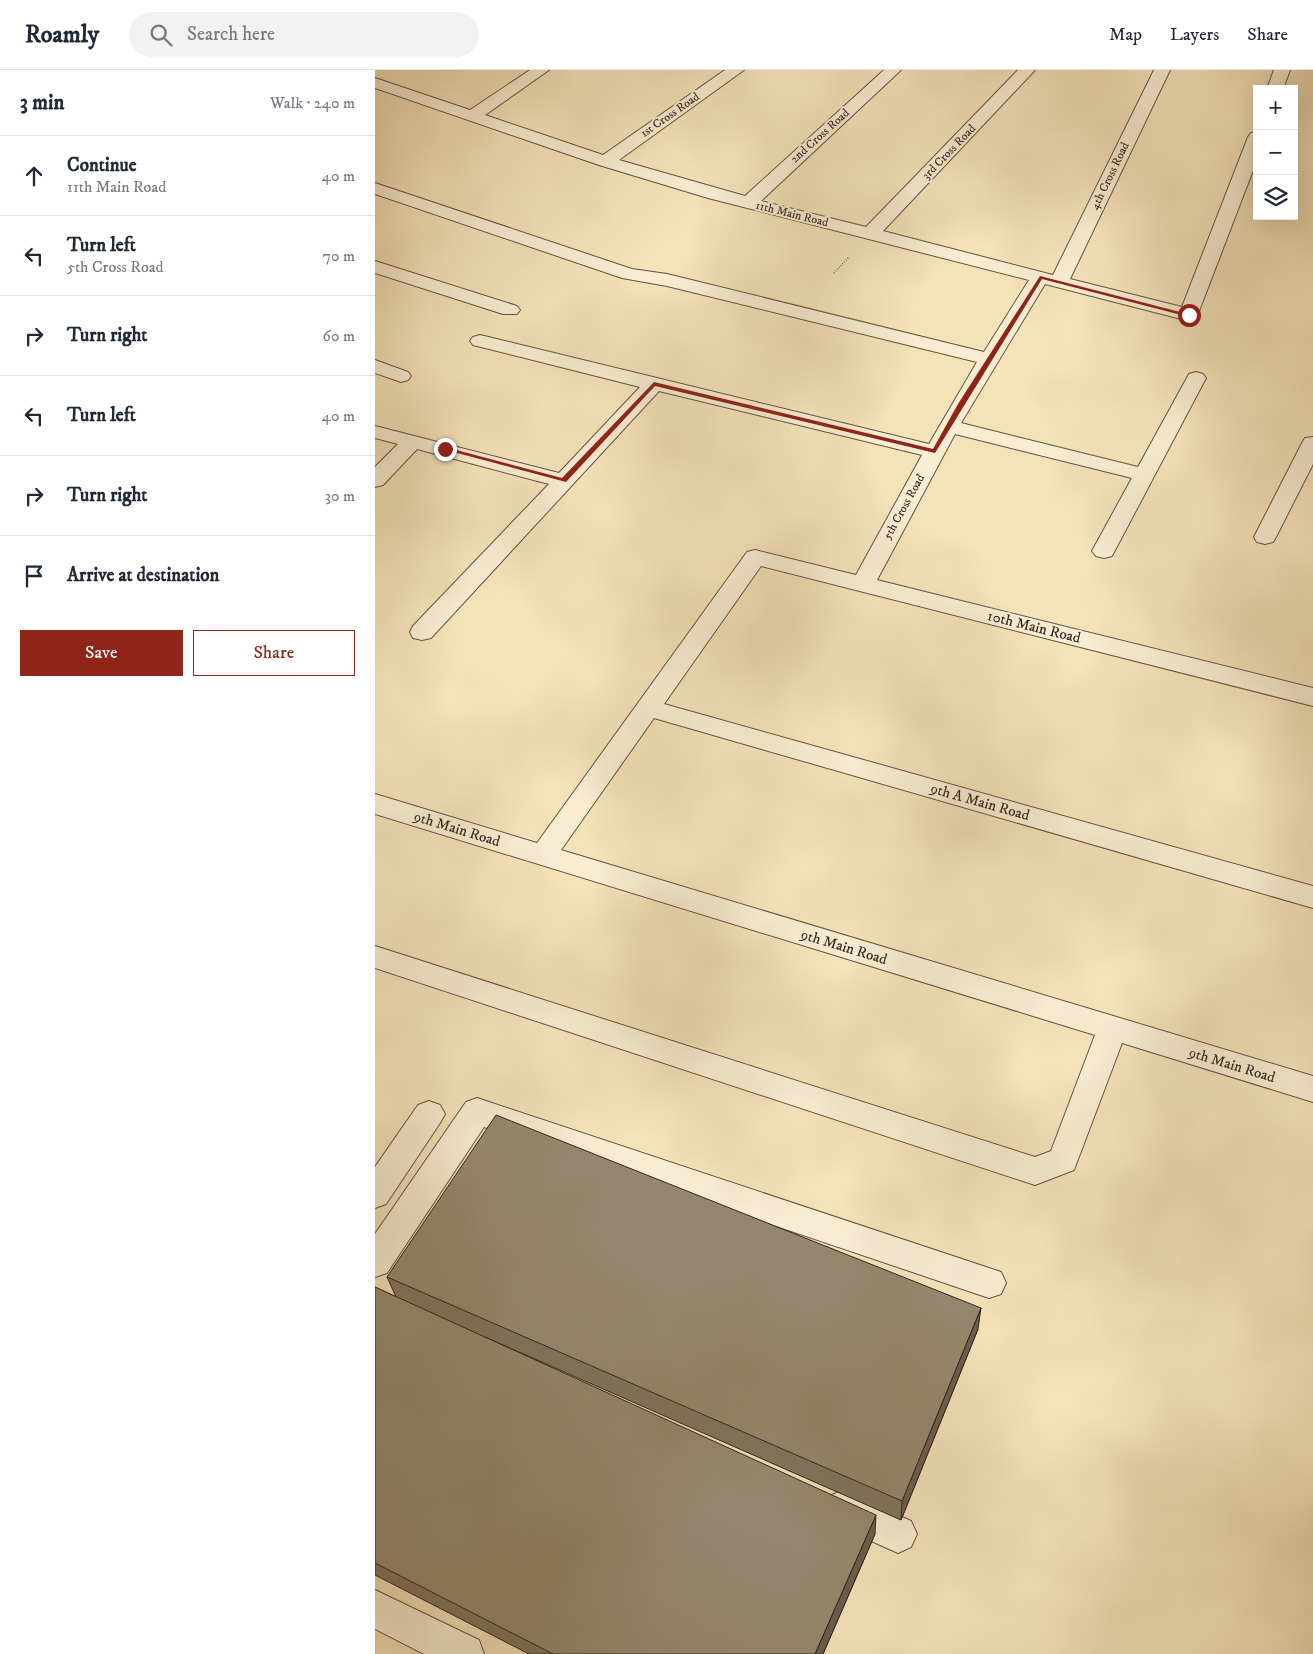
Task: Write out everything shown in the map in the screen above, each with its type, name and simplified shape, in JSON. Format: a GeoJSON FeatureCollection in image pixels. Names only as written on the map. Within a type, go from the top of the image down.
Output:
{"type":"FeatureCollection","features":[{"type":"Feature","properties":{"kind":"street"},"geometry":{"type":"LineString","coordinates":[[472,116],[541,70]]}},
{"type":"Feature","properties":{"kind":"street","name":"1st Cross Road"},"geometry":{"type":"LineString","coordinates":[[605,161],[736,70]]}},
{"type":"Feature","properties":{"kind":"street","name":"2nd Cross Road"},"geometry":{"type":"LineString","coordinates":[[748,203],[893,70]]}},
{"type":"Feature","properties":{"kind":"street","name":"3rd Cross Road"},"geometry":{"type":"LineString","coordinates":[[870,234],[1027,70]]}},
{"type":"Feature","properties":{"kind":"street","name":"4th Cross Road"},"geometry":{"type":"LineString","coordinates":[[1050,280],[1161,70]]}},
{"type":"Feature","properties":{"kind":"street"},"geometry":{"type":"LineString","coordinates":[[1276,85],[1282,70]]}},
{"type":"Feature","properties":{"kind":"street","name":"11th Main Road"},"geometry":{"type":"LineString","coordinates":[[375,83],[605,161],[748,203],[1189,315],[1253,147]]}},
{"type":"Feature","properties":{"kind":"street"},"geometry":{"type":"LineString","coordinates":[[383,100],[400,92]]}},
{"type":"Feature","properties":{"kind":"street"},"geometry":{"type":"LineString","coordinates":[[375,188],[629,274],[676,282],[989,359]]}},
{"type":"Feature","properties":{"kind":"street"},"geometry":{"type":"LineString","coordinates":[[375,267],[510,310]]}},
{"type":"Feature","properties":{"kind":"street","name":"5th Cross Road"},"geometry":{"type":"LineString","coordinates":[[863,584],[949,426],[989,359],[1050,280]]}},
{"type":"Feature","properties":{"kind":"street"},"geometry":{"type":"LineString","coordinates":[[480,341],[935,452]]}},
{"type":"Feature","properties":{"kind":"street"},"geometry":{"type":"LineString","coordinates":[[375,366],[401,376]]}},
{"type":"Feature","properties":{"kind":"street"},"geometry":{"type":"LineString","coordinates":[[1104,551],[1196,378]]}},
{"type":"Feature","properties":{"kind":"street"},"geometry":{"type":"LineString","coordinates":[[422,632],[654,384]]}},
{"type":"Feature","properties":{"kind":"street"},"geometry":{"type":"LineString","coordinates":[[949,426],[1144,475]]}},
{"type":"Feature","properties":{"kind":"street"},"geometry":{"type":"LineString","coordinates":[[375,432],[564,481]]}},
{"type":"Feature","properties":{"kind":"street"},"geometry":{"type":"LineString","coordinates":[[375,480],[413,441]]}},
{"type":"Feature","properties":{"kind":"street"},"geometry":{"type":"LineString","coordinates":[[1265,537],[1313,444]]}},
{"type":"Feature","properties":{"kind":"street","name":"10th Main Road"},"geometry":{"type":"LineString","coordinates":[[648,708],[755,557],[1313,697]]}},
{"type":"Feature","properties":{"kind":"street"},"geometry":{"type":"LineString","coordinates":[[543,855],[648,708]]}},
{"type":"Feature","properties":{"kind":"street","name":"9th A Main Road"},"geometry":{"type":"LineString","coordinates":[[648,708],[1313,897]]}},
{"type":"Feature","properties":{"kind":"street","name":"9th Main Road"},"geometry":{"type":"LineString","coordinates":[[375,804],[1313,1089]]}},
{"type":"Feature","properties":{"kind":"street"},"geometry":{"type":"LineString","coordinates":[[375,957],[1035,1171],[1063,1160],[1113,1028]]}},
{"type":"Feature","properties":{"kind":"street"},"geometry":{"type":"LineString","coordinates":[[375,1262],[477,1111],[989,1283]]}},
{"type":"Feature","properties":{"kind":"street"},"geometry":{"type":"LineString","coordinates":[[375,1194],[429,1114]]}},
{"type":"Feature","properties":{"kind":"street"},"geometry":{"type":"LineString","coordinates":[[817,1498],[898,1534]]}},
{"type":"Feature","properties":{"kind":"street"},"geometry":{"type":"LineString","coordinates":[[375,1609],[465,1654]]}},
{"type":"Feature","properties":{"kind":"building"},"geometry":{"type":"Polygon","coordinates":[[[496,1115],[981,1308],[902,1501],[387,1277],[496,1115]]]}},
{"type":"Feature","properties":{"kind":"building"},"geometry":{"type":"Polygon","coordinates":[[[375,1287],[876,1515],[815,1654],[553,1654],[375,1563],[375,1287]]]}},
{"type":"Feature","properties":{"kind":"route"},"geometry":{"type":"LineString","coordinates":[[445,449],[564,481],[654,384],[935,452],[961,404],[1040,277],[1189,315]]}}]}
